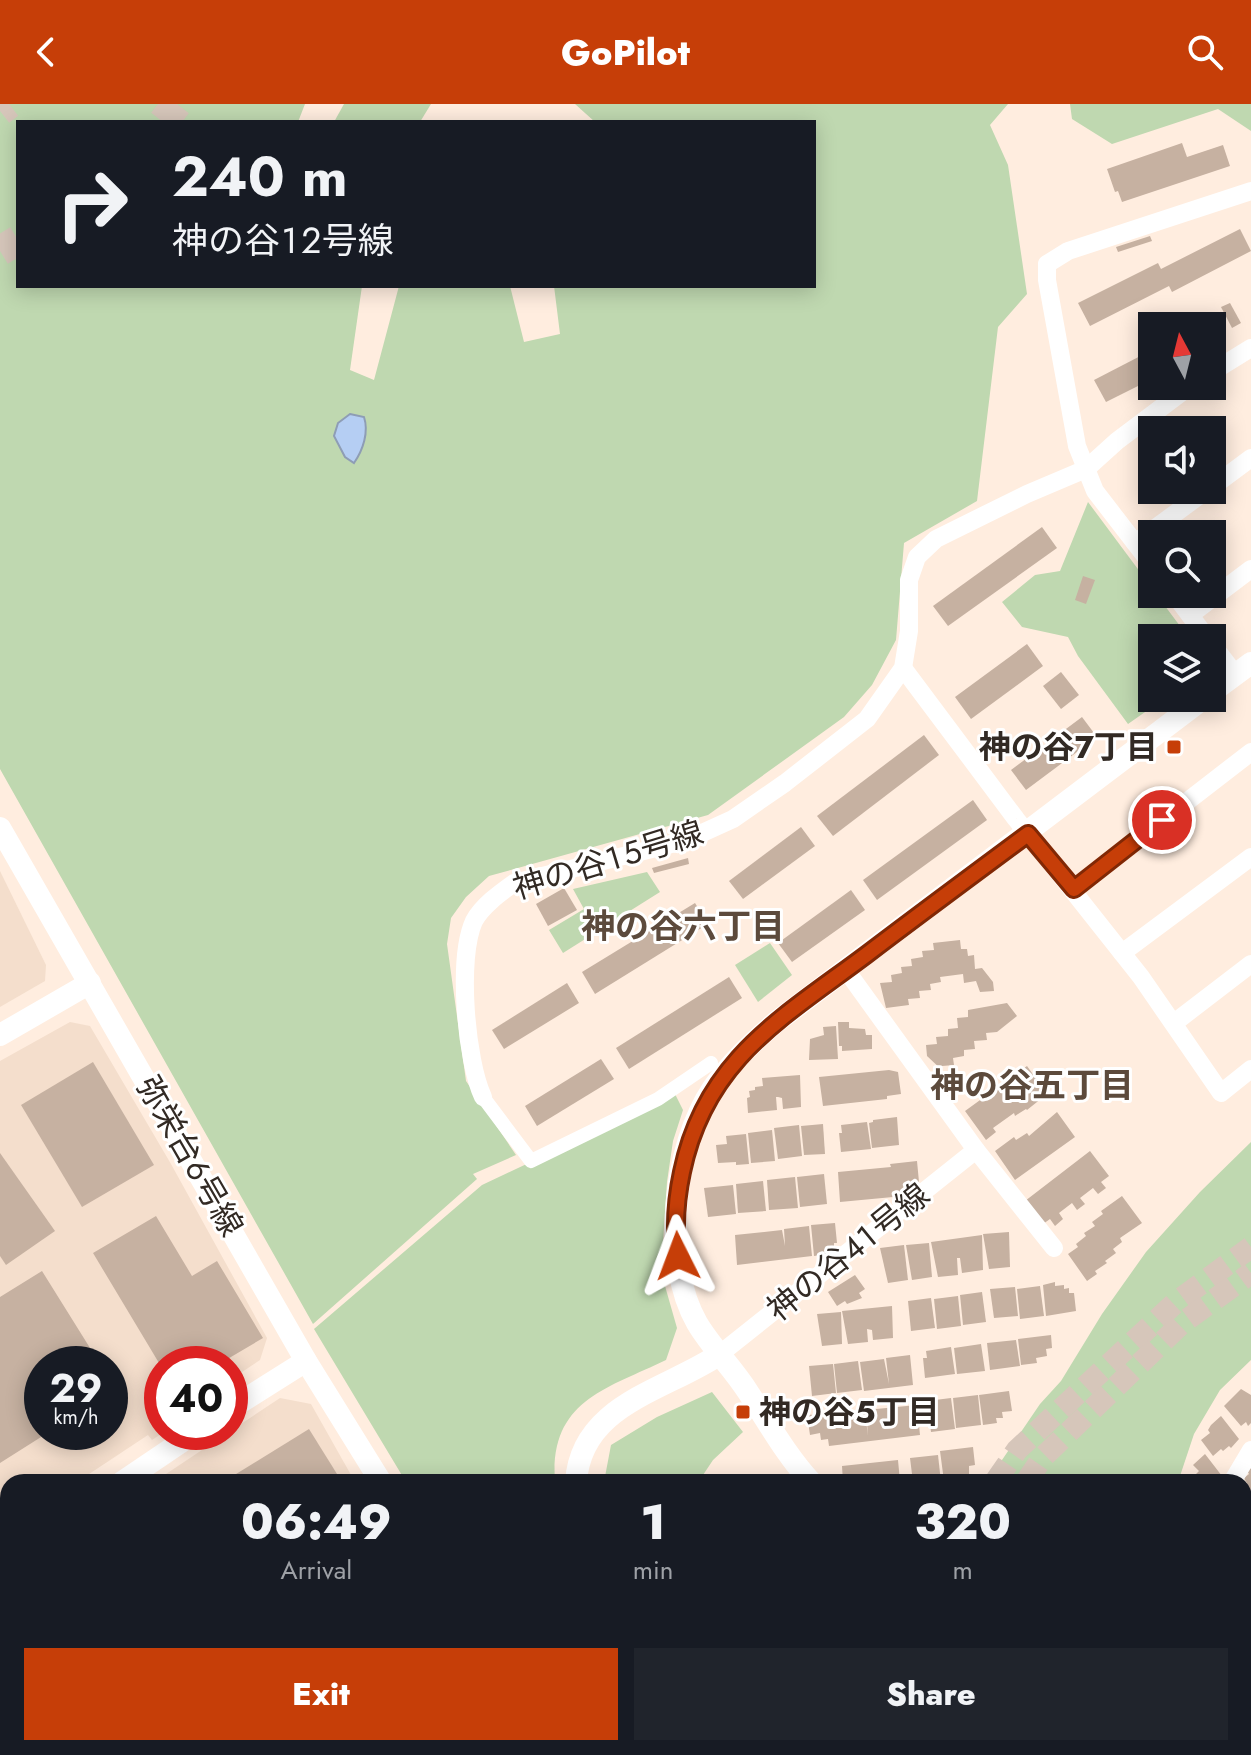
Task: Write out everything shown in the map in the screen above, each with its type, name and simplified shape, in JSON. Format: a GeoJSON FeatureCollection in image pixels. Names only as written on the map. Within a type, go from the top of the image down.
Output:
{"type":"FeatureCollection","features":[{"type":"Feature","properties":{"kind":"street"},"geometry":{"type":"LineString","coordinates":[[1138,547],[1095,491],[1077,446],[1047,280],[1047,264],[1068,251],[1251,191]]}},
{"type":"Feature","properties":{"kind":"street"},"geometry":{"type":"LineString","coordinates":[[1226,363],[1251,348]]}},
{"type":"Feature","properties":{"kind":"street","name":"神の谷１５号線"},"geometry":{"type":"LineString","coordinates":[[483,1097],[475,1081],[468,1047],[467,950],[474,920],[493,899],[514,883],[668,845],[733,819],[785,783],[867,719],[903,668],[909,631],[909,580],[917,557],[936,539],[1086,469],[1171,400]]}},
{"type":"Feature","properties":{"kind":"street"},"geometry":{"type":"LineString","coordinates":[[1226,476],[1251,458]]}},
{"type":"Feature","properties":{"kind":"street"},"geometry":{"type":"LineString","coordinates":[[1135,543],[1188,504]]}},
{"type":"Feature","properties":{"kind":"street"},"geometry":{"type":"LineString","coordinates":[[1190,615],[1251,569]]}},
{"type":"Feature","properties":{"kind":"street"},"geometry":{"type":"LineString","coordinates":[[1185,608],[1197,624]]}},
{"type":"Feature","properties":{"kind":"street"},"geometry":{"type":"LineString","coordinates":[[1226,655],[1243,669],[1226,682]]}},
{"type":"Feature","properties":{"kind":"street"},"geometry":{"type":"LineString","coordinates":[[903,668],[1122,953],[1221,1093],[1251,1069]]}},
{"type":"Feature","properties":{"kind":"street"},"geometry":{"type":"LineString","coordinates":[[804,1474],[696,1322],[681,1280],[675,1233],[678,1193],[691,1136],[713,1089],[750,1044],[1186,712]]}},
{"type":"Feature","properties":{"kind":"street"},"geometry":{"type":"LineString","coordinates":[[1074,889],[1251,752]]}},
{"type":"Feature","properties":{"kind":"street","name":"弥栄台６号線"},"geometry":{"type":"LineString","coordinates":[[0,828],[306,1361],[376,1474]]}},
{"type":"Feature","properties":{"kind":"street"},"geometry":{"type":"LineString","coordinates":[[1122,953],[1251,857]]}},
{"type":"Feature","properties":{"kind":"street"},"geometry":{"type":"LineString","coordinates":[[1174,1023],[1251,964]]}},
{"type":"Feature","properties":{"kind":"street"},"geometry":{"type":"LineString","coordinates":[[846,970],[976,1150],[1054,1248]]}},
{"type":"Feature","properties":{"kind":"street"},"geometry":{"type":"LineString","coordinates":[[0,1035],[90,983]]}},
{"type":"Feature","properties":{"kind":"street"},"geometry":{"type":"LineString","coordinates":[[483,1097],[531,1161],[658,1099],[711,1063]]}},
{"type":"Feature","properties":{"kind":"street","name":"神の谷４１号線"},"geometry":{"type":"LineString","coordinates":[[720,1354],[976,1150]]}},
{"type":"Feature","properties":{"kind":"street"},"geometry":{"type":"LineString","coordinates":[[577,1474],[582,1449],[592,1432],[613,1412],[720,1354]]}},
{"type":"Feature","properties":{"kind":"street"},"geometry":{"type":"LineString","coordinates":[[248,1398],[306,1361]]}},
{"type":"Feature","properties":{"kind":"street"},"geometry":{"type":"LineString","coordinates":[[134,1474],[169,1450]]}},
{"type":"Feature","properties":{"kind":"street"},"geometry":{"type":"LineString","coordinates":[[1237,1474],[1251,1450]]}},
{"type":"Feature","properties":{"kind":"shaded area"},"geometry":{"type":"Polygon","coordinates":[[[0,871],[46,965],[45,981],[0,1007],[0,871]]]}},
{"type":"Feature","properties":{"kind":"shaded area"},"geometry":{"type":"Polygon","coordinates":[[[70,1022],[90,1026],[267,1338],[260,1360],[248,1368],[248,1346],[144,1346],[144,1438],[128,1448],[128,1346],[24,1346],[24,1450],[125,1450],[89,1474],[0,1474],[0,1061],[70,1022]]]}},
{"type":"Feature","properties":{"kind":"shaded area"},"geometry":{"type":"Polygon","coordinates":[[[280,1398],[311,1404],[350,1474],[166,1474],[202,1450],[248,1450],[248,1419],[280,1398]]]}},
{"type":"Feature","properties":{"kind":"green space"},"geometry":{"type":"Polygon","coordinates":[[[0,104],[305,104],[299,120],[16,120],[16,288],[362,288],[350,370],[374,380],[398,288],[510,288],[524,342],[560,334],[554,288],[816,288],[816,120],[593,120],[575,104],[1008,104],[990,125],[1008,165],[1027,294],[998,327],[977,501],[904,543],[896,640],[872,685],[844,717],[708,815],[489,876],[466,897],[451,918],[447,944],[466,1081],[516,1155],[473,1174],[477,1179],[313,1324],[0,769],[0,104]]]}},
{"type":"Feature","properties":{"kind":"green space"},"geometry":{"type":"Polygon","coordinates":[[[344,104],[431,104],[421,120],[335,120],[344,104]]]}},
{"type":"Feature","properties":{"kind":"green space"},"geometry":{"type":"Polygon","coordinates":[[[1070,104],[1251,104],[1251,131],[1218,109],[1112,144],[1072,119],[1070,104]]]}},
{"type":"Feature","properties":{"kind":"green space"},"geometry":{"type":"Polygon","coordinates":[[[1088,502],[1138,569],[1138,608],[1166,608],[1178,624],[1138,624],[1138,712],[1145,712],[1128,724],[1078,656],[1068,637],[1022,627],[1002,602],[1035,575],[1060,571],[1088,502]]]}},
{"type":"Feature","properties":{"kind":"green space"},"geometry":{"type":"Polygon","coordinates":[[[647,872],[660,892],[563,953],[549,930],[584,909],[573,889],[647,872]]]}},
{"type":"Feature","properties":{"kind":"green space"},"geometry":{"type":"Polygon","coordinates":[[[770,943],[792,975],[758,1002],[735,965],[770,943]]]}},
{"type":"Feature","properties":{"kind":"green space"},"geometry":{"type":"Polygon","coordinates":[[[675,1094],[683,1110],[673,1141],[667,1182],[661,1272],[677,1328],[666,1360],[603,1390],[572,1415],[561,1433],[555,1474],[401,1474],[314,1329],[482,1185],[675,1094]]]}},
{"type":"Feature","properties":{"kind":"green space"},"geometry":{"type":"Polygon","coordinates":[[[1251,1142],[1251,1360],[1220,1390],[1194,1434],[1181,1474],[992,1474],[1040,1404],[1061,1381],[1102,1314],[1146,1252],[1251,1142]]]}},
{"type":"Feature","properties":{"kind":"green space"},"geometry":{"type":"Polygon","coordinates":[[[712,1392],[743,1432],[713,1460],[704,1474],[606,1474],[611,1445],[657,1417],[712,1392]]]}},
{"type":"Feature","properties":{"kind":"water"},"geometry":{"type":"Polygon","coordinates":[[[350,414],[364,417],[366,429],[354,463],[345,457],[334,436],[338,423],[350,414]]]}},
{"type":"Feature","properties":{"kind":"building"},"geometry":{"type":"Polygon","coordinates":[[[1182,143],[1187,157],[1223,145],[1230,166],[1122,202],[1107,169],[1182,143]]]}},
{"type":"Feature","properties":{"kind":"building"},"geometry":{"type":"Polygon","coordinates":[[[1240,229],[1251,251],[1172,292],[1169,286],[1090,326],[1078,303],[1158,263],[1161,269],[1240,229]]]}},
{"type":"Feature","properties":{"kind":"building"},"geometry":{"type":"Polygon","coordinates":[[[1150,236],[1152,241],[1118,252],[1116,247],[1150,236]]]}},
{"type":"Feature","properties":{"kind":"building"},"geometry":{"type":"Polygon","coordinates":[[[1230,303],[1241,323],[1232,328],[1221,307],[1230,303]]]}},
{"type":"Feature","properties":{"kind":"building"},"geometry":{"type":"Polygon","coordinates":[[[1138,357],[1138,386],[1106,402],[1094,380],[1138,357]]]}},
{"type":"Feature","properties":{"kind":"building"},"geometry":{"type":"Polygon","coordinates":[[[1042,527],[1057,548],[948,626],[933,606],[1042,527]]]}},
{"type":"Feature","properties":{"kind":"building"},"geometry":{"type":"Polygon","coordinates":[[[1083,576],[1095,580],[1086,604],[1075,600],[1083,576]]]}},
{"type":"Feature","properties":{"kind":"building"},"geometry":{"type":"Polygon","coordinates":[[[1027,644],[1043,666],[971,719],[955,697],[1027,644]]]}},
{"type":"Feature","properties":{"kind":"building"},"geometry":{"type":"Polygon","coordinates":[[[1061,672],[1079,695],[1061,709],[1043,686],[1061,672]]]}},
{"type":"Feature","properties":{"kind":"building"},"geometry":{"type":"Polygon","coordinates":[[[1082,717],[1097,737],[1026,790],[1011,770],[1082,717]]]}},
{"type":"Feature","properties":{"kind":"building"},"geometry":{"type":"Polygon","coordinates":[[[924,735],[939,755],[833,836],[817,816],[924,735]]]}},
{"type":"Feature","properties":{"kind":"building"},"geometry":{"type":"Polygon","coordinates":[[[973,800],[987,820],[877,900],[863,880],[973,800]]]}},
{"type":"Feature","properties":{"kind":"building"},"geometry":{"type":"Polygon","coordinates":[[[801,827],[815,846],[743,899],[729,881],[801,827]]]}},
{"type":"Feature","properties":{"kind":"building"},"geometry":{"type":"Polygon","coordinates":[[[688,858],[689,864],[654,873],[652,868],[688,858]]]}},
{"type":"Feature","properties":{"kind":"building"},"geometry":{"type":"Polygon","coordinates":[[[564,888],[577,910],[548,926],[536,904],[564,888]]]}},
{"type":"Feature","properties":{"kind":"building"},"geometry":{"type":"Polygon","coordinates":[[[851,890],[865,910],[792,962],[778,943],[851,890]]]}},
{"type":"Feature","properties":{"kind":"building"},"geometry":{"type":"Polygon","coordinates":[[[695,903],[708,924],[595,994],[582,972],[695,903]]]}},
{"type":"Feature","properties":{"kind":"building"},"geometry":{"type":"Polygon","coordinates":[[[960,940],[961,949],[967,949],[968,956],[974,955],[975,969],[982,968],[993,982],[994,991],[980,992],[976,981],[964,983],[963,974],[940,977],[941,982],[930,984],[931,990],[919,991],[920,998],[908,999],[909,1005],[886,1008],[880,983],[892,982],[891,975],[902,973],[901,967],[912,966],[911,959],[923,957],[922,951],[934,950],[933,943],[960,940]]]}},
{"type":"Feature","properties":{"kind":"building"},"geometry":{"type":"Polygon","coordinates":[[[729,977],[742,998],[629,1069],[616,1048],[729,977]]]}},
{"type":"Feature","properties":{"kind":"building"},"geometry":{"type":"Polygon","coordinates":[[[567,983],[579,1003],[504,1049],[492,1030],[567,983]]]}},
{"type":"Feature","properties":{"kind":"building"},"geometry":{"type":"Polygon","coordinates":[[[1007,1003],[1017,1016],[997,1032],[986,1033],[987,1040],[974,1041],[975,1049],[964,1050],[964,1056],[953,1058],[954,1065],[942,1066],[943,1071],[927,1056],[926,1045],[937,1044],[936,1037],[948,1036],[948,1029],[958,1028],[957,1018],[968,1017],[968,1010],[1007,1003]]]}},
{"type":"Feature","properties":{"kind":"building"},"geometry":{"type":"Polygon","coordinates":[[[838,1022],[849,1022],[849,1028],[865,1029],[866,1035],[872,1035],[872,1049],[842,1051],[838,1022]]]}},
{"type":"Feature","properties":{"kind":"building"},"geometry":{"type":"Polygon","coordinates":[[[836,1026],[838,1059],[809,1060],[810,1039],[824,1035],[823,1027],[836,1026]]]}},
{"type":"Feature","properties":{"kind":"building"},"geometry":{"type":"Polygon","coordinates":[[[601,1059],[614,1079],[537,1126],[525,1106],[601,1059]]]}},
{"type":"Feature","properties":{"kind":"building"},"geometry":{"type":"Polygon","coordinates":[[[93,1062],[154,1165],[82,1207],[21,1105],[93,1062]]]}},
{"type":"Feature","properties":{"kind":"building"},"geometry":{"type":"Polygon","coordinates":[[[1027,1066],[1047,1094],[1027,1110],[1015,1116],[1014,1113],[993,1128],[996,1132],[986,1140],[965,1111],[1027,1066]]]}},
{"type":"Feature","properties":{"kind":"building"},"geometry":{"type":"Polygon","coordinates":[[[889,1070],[898,1072],[901,1094],[887,1096],[887,1099],[823,1106],[819,1077],[889,1070]]]}},
{"type":"Feature","properties":{"kind":"building"},"geometry":{"type":"Polygon","coordinates":[[[800,1075],[801,1107],[783,1109],[782,1098],[776,1097],[777,1110],[748,1113],[749,1091],[763,1086],[762,1078],[800,1075]]]}},
{"type":"Feature","properties":{"kind":"building"},"geometry":{"type":"Polygon","coordinates":[[[1057,1112],[1075,1137],[1015,1180],[995,1151],[1014,1137],[1016,1140],[1027,1133],[1029,1136],[1057,1112]]]}},
{"type":"Feature","properties":{"kind":"building"},"geometry":{"type":"Polygon","coordinates":[[[897,1117],[899,1145],[872,1148],[869,1123],[897,1117]]]}},
{"type":"Feature","properties":{"kind":"building"},"geometry":{"type":"Polygon","coordinates":[[[867,1122],[871,1149],[841,1152],[841,1125],[867,1122]]]}},
{"type":"Feature","properties":{"kind":"building"},"geometry":{"type":"Polygon","coordinates":[[[823,1124],[825,1154],[804,1155],[801,1126],[823,1124]]]}},
{"type":"Feature","properties":{"kind":"building"},"geometry":{"type":"Polygon","coordinates":[[[799,1125],[802,1156],[778,1159],[774,1128],[799,1125]]]}},
{"type":"Feature","properties":{"kind":"building"},"geometry":{"type":"Polygon","coordinates":[[[772,1130],[775,1161],[751,1163],[748,1133],[772,1130]]]}},
{"type":"Feature","properties":{"kind":"building"},"geometry":{"type":"Polygon","coordinates":[[[746,1134],[749,1164],[718,1163],[716,1145],[727,1144],[726,1136],[746,1134]]]}},
{"type":"Feature","properties":{"kind":"building"},"geometry":{"type":"Polygon","coordinates":[[[1090,1151],[1109,1176],[1101,1182],[1106,1188],[1098,1194],[1093,1188],[1080,1198],[1085,1204],[1077,1210],[1072,1203],[1059,1213],[1063,1219],[1055,1226],[1050,1219],[1043,1224],[1025,1201],[1090,1151]]]}},
{"type":"Feature","properties":{"kind":"building"},"geometry":{"type":"Polygon","coordinates":[[[0,1153],[55,1231],[6,1265],[0,1256],[0,1153]]]}},
{"type":"Feature","properties":{"kind":"building"},"geometry":{"type":"Polygon","coordinates":[[[917,1161],[919,1182],[913,1183],[914,1188],[907,1188],[908,1192],[893,1193],[893,1197],[840,1202],[838,1172],[917,1161]]]}},
{"type":"Feature","properties":{"kind":"building"},"geometry":{"type":"Polygon","coordinates":[[[824,1174],[827,1204],[800,1207],[797,1177],[824,1174]]]}},
{"type":"Feature","properties":{"kind":"building"},"geometry":{"type":"Polygon","coordinates":[[[795,1177],[798,1208],[769,1210],[767,1180],[795,1177]]]}},
{"type":"Feature","properties":{"kind":"building"},"geometry":{"type":"Polygon","coordinates":[[[763,1181],[766,1211],[738,1213],[736,1184],[763,1181]]]}},
{"type":"Feature","properties":{"kind":"building"},"geometry":{"type":"Polygon","coordinates":[[[733,1185],[736,1214],[708,1217],[704,1188],[733,1185]]]}},
{"type":"Feature","properties":{"kind":"building"},"geometry":{"type":"Polygon","coordinates":[[[1122,1196],[1142,1223],[1120,1238],[1122,1242],[1113,1249],[1116,1253],[1087,1281],[1068,1254],[1078,1247],[1076,1244],[1086,1236],[1084,1233],[1095,1226],[1092,1222],[1103,1214],[1101,1211],[1122,1196]]]}},
{"type":"Feature","properties":{"kind":"building"},"geometry":{"type":"Polygon","coordinates":[[[156,1216],[192,1276],[217,1261],[263,1338],[248,1347],[149,1346],[93,1253],[156,1216]]]}},
{"type":"Feature","properties":{"kind":"building"},"geometry":{"type":"Polygon","coordinates":[[[835,1223],[837,1243],[834,1243],[834,1248],[827,1249],[828,1254],[814,1256],[811,1225],[835,1223]]]}},
{"type":"Feature","properties":{"kind":"building"},"geometry":{"type":"Polygon","coordinates":[[[809,1226],[812,1256],[737,1265],[735,1235],[782,1230],[785,1246],[784,1229],[809,1226]]]}},
{"type":"Feature","properties":{"kind":"building"},"geometry":{"type":"Polygon","coordinates":[[[1009,1232],[1010,1267],[989,1269],[983,1234],[1009,1232]]]}},
{"type":"Feature","properties":{"kind":"building"},"geometry":{"type":"Polygon","coordinates":[[[982,1235],[983,1270],[962,1273],[960,1258],[957,1258],[958,1275],[938,1277],[931,1242],[982,1235]]]}},
{"type":"Feature","properties":{"kind":"building"},"geometry":{"type":"Polygon","coordinates":[[[929,1243],[932,1277],[912,1280],[906,1245],[929,1243]]]}},
{"type":"Feature","properties":{"kind":"building"},"geometry":{"type":"Polygon","coordinates":[[[904,1245],[908,1280],[888,1283],[880,1248],[904,1245]]]}},
{"type":"Feature","properties":{"kind":"building"},"geometry":{"type":"Polygon","coordinates":[[[42,1271],[89,1346],[24,1346],[24,1448],[0,1463],[0,1297],[42,1271]]]}},
{"type":"Feature","properties":{"kind":"building"},"geometry":{"type":"Polygon","coordinates":[[[855,1275],[865,1289],[859,1293],[862,1298],[837,1306],[828,1292],[855,1275]]]}},
{"type":"Feature","properties":{"kind":"building"},"geometry":{"type":"Polygon","coordinates":[[[1055,1282],[1055,1286],[1064,1285],[1064,1289],[1069,1288],[1069,1293],[1074,1293],[1076,1311],[1046,1316],[1043,1285],[1055,1282]]]}},
{"type":"Feature","properties":{"kind":"building"},"geometry":{"type":"Polygon","coordinates":[[[1040,1286],[1044,1316],[1020,1319],[1017,1289],[1040,1286]]]}},
{"type":"Feature","properties":{"kind":"building"},"geometry":{"type":"Polygon","coordinates":[[[1015,1287],[1018,1316],[994,1318],[990,1289],[1015,1287]]]}},
{"type":"Feature","properties":{"kind":"building"},"geometry":{"type":"Polygon","coordinates":[[[982,1292],[986,1322],[963,1325],[960,1295],[982,1292]]]}},
{"type":"Feature","properties":{"kind":"building"},"geometry":{"type":"Polygon","coordinates":[[[958,1296],[961,1326],[937,1329],[934,1299],[958,1296]]]}},
{"type":"Feature","properties":{"kind":"building"},"geometry":{"type":"Polygon","coordinates":[[[931,1298],[935,1328],[911,1331],[908,1301],[931,1298]]]}},
{"type":"Feature","properties":{"kind":"building"},"geometry":{"type":"Polygon","coordinates":[[[892,1306],[893,1338],[873,1340],[872,1330],[867,1329],[868,1342],[848,1344],[842,1311],[892,1306]]]}},
{"type":"Feature","properties":{"kind":"building"},"geometry":{"type":"Polygon","coordinates":[[[841,1312],[842,1344],[822,1346],[817,1314],[841,1312]]]}},
{"type":"Feature","properties":{"kind":"building"},"geometry":{"type":"Polygon","coordinates":[[[1051,1335],[1052,1348],[1046,1349],[1047,1356],[1036,1358],[1037,1363],[1021,1365],[1018,1339],[1051,1335]]]}},
{"type":"Feature","properties":{"kind":"building"},"geometry":{"type":"Polygon","coordinates":[[[1016,1340],[1020,1366],[990,1370],[987,1343],[1016,1340]]]}},
{"type":"Feature","properties":{"kind":"building"},"geometry":{"type":"Polygon","coordinates":[[[981,1344],[985,1371],[957,1374],[954,1348],[981,1344]]]}},
{"type":"Feature","properties":{"kind":"building"},"geometry":{"type":"Polygon","coordinates":[[[951,1347],[955,1374],[925,1378],[923,1358],[927,1358],[926,1351],[951,1347]]]}},
{"type":"Feature","properties":{"kind":"building"},"geometry":{"type":"Polygon","coordinates":[[[910,1355],[913,1385],[864,1391],[860,1362],[884,1359],[889,1384],[886,1358],[910,1355]]]}},
{"type":"Feature","properties":{"kind":"building"},"geometry":{"type":"Polygon","coordinates":[[[858,1361],[862,1390],[837,1393],[834,1364],[858,1361]]]}},
{"type":"Feature","properties":{"kind":"building"},"geometry":{"type":"Polygon","coordinates":[[[833,1364],[836,1393],[812,1396],[809,1366],[833,1364]]]}},
{"type":"Feature","properties":{"kind":"building"},"geometry":{"type":"Polygon","coordinates":[[[1241,1389],[1251,1395],[1251,1423],[1248,1426],[1246,1422],[1241,1426],[1224,1406],[1241,1389]]]}},
{"type":"Feature","properties":{"kind":"building"},"geometry":{"type":"Polygon","coordinates":[[[1009,1391],[1012,1411],[1002,1412],[1003,1418],[996,1418],[997,1423],[983,1425],[979,1395],[1009,1391]]]}},
{"type":"Feature","properties":{"kind":"building"},"geometry":{"type":"Polygon","coordinates":[[[978,1395],[981,1425],[956,1428],[953,1398],[978,1395]]]}},
{"type":"Feature","properties":{"kind":"building"},"geometry":{"type":"Polygon","coordinates":[[[951,1398],[955,1429],[931,1432],[927,1401],[951,1398]]]}},
{"type":"Feature","properties":{"kind":"building"},"geometry":{"type":"Polygon","coordinates":[[[917,1405],[920,1435],[829,1446],[828,1439],[821,1440],[820,1433],[810,1435],[807,1415],[865,1412],[868,1436],[866,1410],[917,1405]]]}},
{"type":"Feature","properties":{"kind":"building"},"geometry":{"type":"Polygon","coordinates":[[[1221,1416],[1239,1439],[1231,1448],[1221,1449],[1213,1456],[1201,1440],[1210,1433],[1211,1425],[1221,1416]]]}},
{"type":"Feature","properties":{"kind":"building"},"geometry":{"type":"Polygon","coordinates":[[[309,1429],[337,1474],[236,1474],[309,1429]]]}},
{"type":"Feature","properties":{"kind":"building"},"geometry":{"type":"Polygon","coordinates":[[[973,1447],[975,1465],[969,1466],[969,1474],[943,1474],[940,1451],[973,1447]]]}},
{"type":"Feature","properties":{"kind":"building"},"geometry":{"type":"Polygon","coordinates":[[[1205,1454],[1220,1474],[1196,1474],[1199,1471],[1193,1465],[1205,1454]]]}},
{"type":"Feature","properties":{"kind":"building"},"geometry":{"type":"Polygon","coordinates":[[[938,1455],[940,1474],[912,1474],[910,1458],[938,1455]]]}},
{"type":"Feature","properties":{"kind":"building"},"geometry":{"type":"Polygon","coordinates":[[[898,1460],[899,1474],[842,1474],[842,1466],[898,1460]]]}},
{"type":"Feature","properties":{"kind":"tunnel"},"geometry":{"type":"LineString","coordinates":[[0,111],[9,104]]}},
{"type":"Feature","properties":{"kind":"tunnel"},"geometry":{"type":"LineString","coordinates":[[165,120],[177,104]]}},
{"type":"Feature","properties":{"kind":"tunnel"},"geometry":{"type":"LineString","coordinates":[[0,251],[16,241]]}},
{"type":"Feature","properties":{"kind":"tunnel"},"geometry":{"type":"LineString","coordinates":[[1000,1474],[1017,1450],[1175,1303],[1251,1247]]}},
{"type":"Feature","properties":{"kind":"tunnel"},"geometry":{"type":"LineString","coordinates":[[1031,1474],[1043,1457],[1181,1324],[1251,1273]]}},
{"type":"Feature","properties":{"kind":"place","name":"神の谷7丁目"},"geometry":{"type":"Point","coordinates":[1174,747]}},
{"type":"Feature","properties":{"kind":"place","name":"神の谷5丁目"},"geometry":{"type":"Point","coordinates":[743,1412]}},
{"type":"Feature","properties":{"kind":"district","name":"神の谷六丁目"},"geometry":{"type":"Point","coordinates":[683,926]}},
{"type":"Feature","properties":{"kind":"district","name":"神の谷五丁目"},"geometry":{"type":"Point","coordinates":[1032,1085]}},
{"type":"Feature","properties":{"kind":"route"},"geometry":{"type":"LineString","coordinates":[[678,1256],[675,1233],[678,1193],[691,1136],[713,1089],[750,1044],[1028,834],[1074,889],[1162,820]]}}]}
